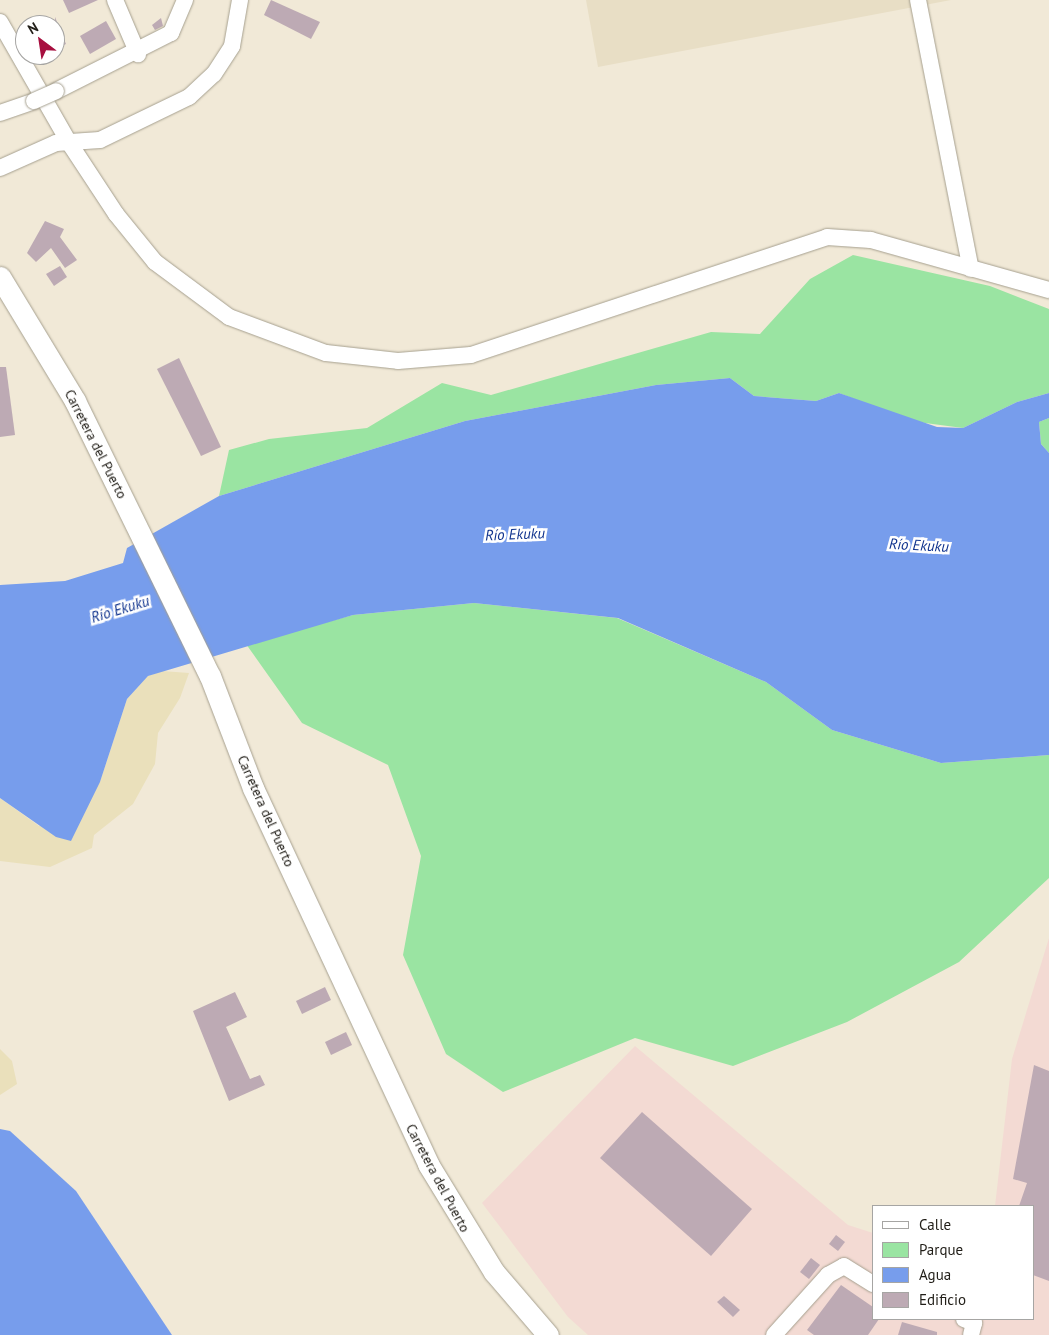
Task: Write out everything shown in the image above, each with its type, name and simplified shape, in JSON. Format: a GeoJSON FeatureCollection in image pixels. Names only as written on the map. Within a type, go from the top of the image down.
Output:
{"type":"FeatureCollection","features":[{"type":"Feature","properties":{"kind":"main road","name":"Carretera del Puerto"},"geometry":{"type":"LineString","coordinates":[[0,277],[48,350],[125,500],[210,676],[254,788],[428,1164],[494,1272],[548,1335]]}},
{"type":"Feature","properties":{"kind":"lane"},"geometry":{"type":"LineString","coordinates":[[115,0],[138,54]]}},
{"type":"Feature","properties":{"kind":"lane"},"geometry":{"type":"LineString","coordinates":[[0,112],[56,92],[138,54],[171,33],[185,0]]}},
{"type":"Feature","properties":{"kind":"lane"},"geometry":{"type":"LineString","coordinates":[[0,168],[36,150],[100,140],[189,97],[214,74],[232,46],[240,0]]}},
{"type":"Feature","properties":{"kind":"lane"},"geometry":{"type":"LineString","coordinates":[[918,0],[971,270]]}},
{"type":"Feature","properties":{"kind":"lane"},"geometry":{"type":"LineString","coordinates":[[0,22],[70,144],[135,240],[180,283],[237,321],[326,353],[398,361],[471,355],[827,237],[871,240],[971,270],[1049,290]]}},
{"type":"Feature","properties":{"kind":"lane"},"geometry":{"type":"LineString","coordinates":[[774,1335],[828,1275],[844,1266],[872,1283]]}},
{"type":"Feature","properties":{"kind":"lane"},"geometry":{"type":"LineString","coordinates":[[966,1320],[974,1323],[971,1335]]}},
{"type":"Feature","properties":{"kind":"shaded area"},"geometry":{"type":"Polygon","coordinates":[[[586,0],[951,0],[598,67],[586,0]]]}},
{"type":"Feature","properties":{"kind":"shaded area"},"geometry":{"type":"Polygon","coordinates":[[[1049,938],[1049,1335],[588,1335],[568,1317],[482,1203],[635,1046],[848,1225],[872,1233],[872,1320],[1034,1320],[1034,1205],[995,1205],[1012,1059],[1049,938]]]}},
{"type":"Feature","properties":{"kind":"green space"},"geometry":{"type":"Polygon","coordinates":[[[853,255],[990,286],[1049,309],[1049,393],[1017,402],[963,428],[910,421],[839,393],[816,401],[754,396],[730,378],[656,385],[465,421],[219,496],[229,450],[269,439],[367,428],[442,383],[491,395],[711,332],[760,334],[810,279],[853,255]]]}},
{"type":"Feature","properties":{"kind":"green space"},"geometry":{"type":"Polygon","coordinates":[[[1049,418],[1049,453],[1041,444],[1039,422],[1049,418]]]}},
{"type":"Feature","properties":{"kind":"green space"},"geometry":{"type":"Polygon","coordinates":[[[474,603],[617,618],[766,682],[832,730],[941,763],[1049,755],[1049,878],[959,962],[847,1022],[733,1066],[635,1038],[503,1092],[446,1054],[403,955],[421,856],[388,765],[302,723],[246,644],[353,615],[474,603]]]}},
{"type":"Feature","properties":{"kind":"sand"},"geometry":{"type":"Polygon","coordinates":[[[162,671],[189,673],[180,698],[158,733],[155,764],[133,804],[94,835],[92,848],[50,867],[0,861],[0,798],[39,826],[100,782],[127,699],[148,676],[162,671]]]}},
{"type":"Feature","properties":{"kind":"sand"},"geometry":{"type":"Polygon","coordinates":[[[0,1049],[12,1061],[17,1084],[0,1095],[0,1049]]]}},
{"type":"Feature","properties":{"kind":"water","name":"Río Ekuku"},"geometry":{"type":"Polygon","coordinates":[[[730,378],[754,396],[816,401],[839,393],[937,427],[963,428],[1017,402],[1049,393],[1049,418],[1039,422],[1041,444],[1049,453],[1049,755],[941,763],[832,730],[766,682],[618,618],[474,603],[353,615],[148,676],[127,699],[100,782],[71,841],[56,837],[0,798],[0,585],[65,581],[123,563],[127,548],[219,496],[465,421],[656,385],[730,378]]]}},
{"type":"Feature","properties":{"kind":"water"},"geometry":{"type":"Polygon","coordinates":[[[0,1129],[10,1131],[76,1191],[172,1335],[0,1335],[0,1129]]]}},
{"type":"Feature","properties":{"kind":"building"},"geometry":{"type":"Polygon","coordinates":[[[63,0],[98,0],[69,13],[63,0]]]}},
{"type":"Feature","properties":{"kind":"building"},"geometry":{"type":"Polygon","coordinates":[[[271,0],[320,22],[311,39],[264,15],[271,0]]]}},
{"type":"Feature","properties":{"kind":"building"},"geometry":{"type":"Polygon","coordinates":[[[161,18],[163,26],[155,30],[152,25],[161,18]]]}},
{"type":"Feature","properties":{"kind":"building"},"geometry":{"type":"Polygon","coordinates":[[[106,21],[116,39],[90,54],[80,36],[106,21]]]}},
{"type":"Feature","properties":{"kind":"building"},"geometry":{"type":"Polygon","coordinates":[[[45,221],[64,229],[60,237],[77,260],[65,268],[51,248],[36,262],[27,253],[45,221]]]}},
{"type":"Feature","properties":{"kind":"building"},"geometry":{"type":"Polygon","coordinates":[[[60,266],[67,277],[54,286],[46,274],[60,266]]]}},
{"type":"Feature","properties":{"kind":"building"},"geometry":{"type":"Polygon","coordinates":[[[179,358],[221,447],[201,456],[157,369],[179,358]]]}},
{"type":"Feature","properties":{"kind":"building"},"geometry":{"type":"Polygon","coordinates":[[[0,367],[6,367],[15,435],[0,437],[0,367]]]}},
{"type":"Feature","properties":{"kind":"building"},"geometry":{"type":"Polygon","coordinates":[[[325,987],[331,1000],[302,1014],[296,1001],[325,987]]]}},
{"type":"Feature","properties":{"kind":"building"},"geometry":{"type":"Polygon","coordinates":[[[235,992],[247,1017],[226,1027],[250,1079],[260,1075],[265,1085],[229,1101],[193,1011],[235,992]]]}},
{"type":"Feature","properties":{"kind":"building"},"geometry":{"type":"Polygon","coordinates":[[[346,1032],[352,1045],[331,1055],[325,1042],[346,1032]]]}},
{"type":"Feature","properties":{"kind":"building"},"geometry":{"type":"Polygon","coordinates":[[[1034,1065],[1049,1071],[1049,1281],[1034,1275],[1034,1205],[1019,1205],[1027,1183],[1013,1179],[1034,1065]]]}},
{"type":"Feature","properties":{"kind":"building"},"geometry":{"type":"Polygon","coordinates":[[[642,1112],[752,1209],[711,1256],[600,1158],[642,1112]]]}},
{"type":"Feature","properties":{"kind":"building"},"geometry":{"type":"Polygon","coordinates":[[[836,1235],[845,1242],[838,1251],[829,1244],[836,1235]]]}},
{"type":"Feature","properties":{"kind":"building"},"geometry":{"type":"Polygon","coordinates":[[[811,1258],[820,1265],[809,1279],[800,1272],[811,1258]]]}},
{"type":"Feature","properties":{"kind":"building"},"geometry":{"type":"Polygon","coordinates":[[[841,1285],[872,1306],[872,1320],[878,1320],[868,1335],[814,1335],[807,1330],[841,1285]]]}},
{"type":"Feature","properties":{"kind":"building"},"geometry":{"type":"Polygon","coordinates":[[[724,1296],[740,1310],[733,1317],[717,1302],[724,1296]]]}},
{"type":"Feature","properties":{"kind":"building"},"geometry":{"type":"Polygon","coordinates":[[[902,1322],[937,1332],[937,1335],[898,1335],[902,1322]]]}}]}
